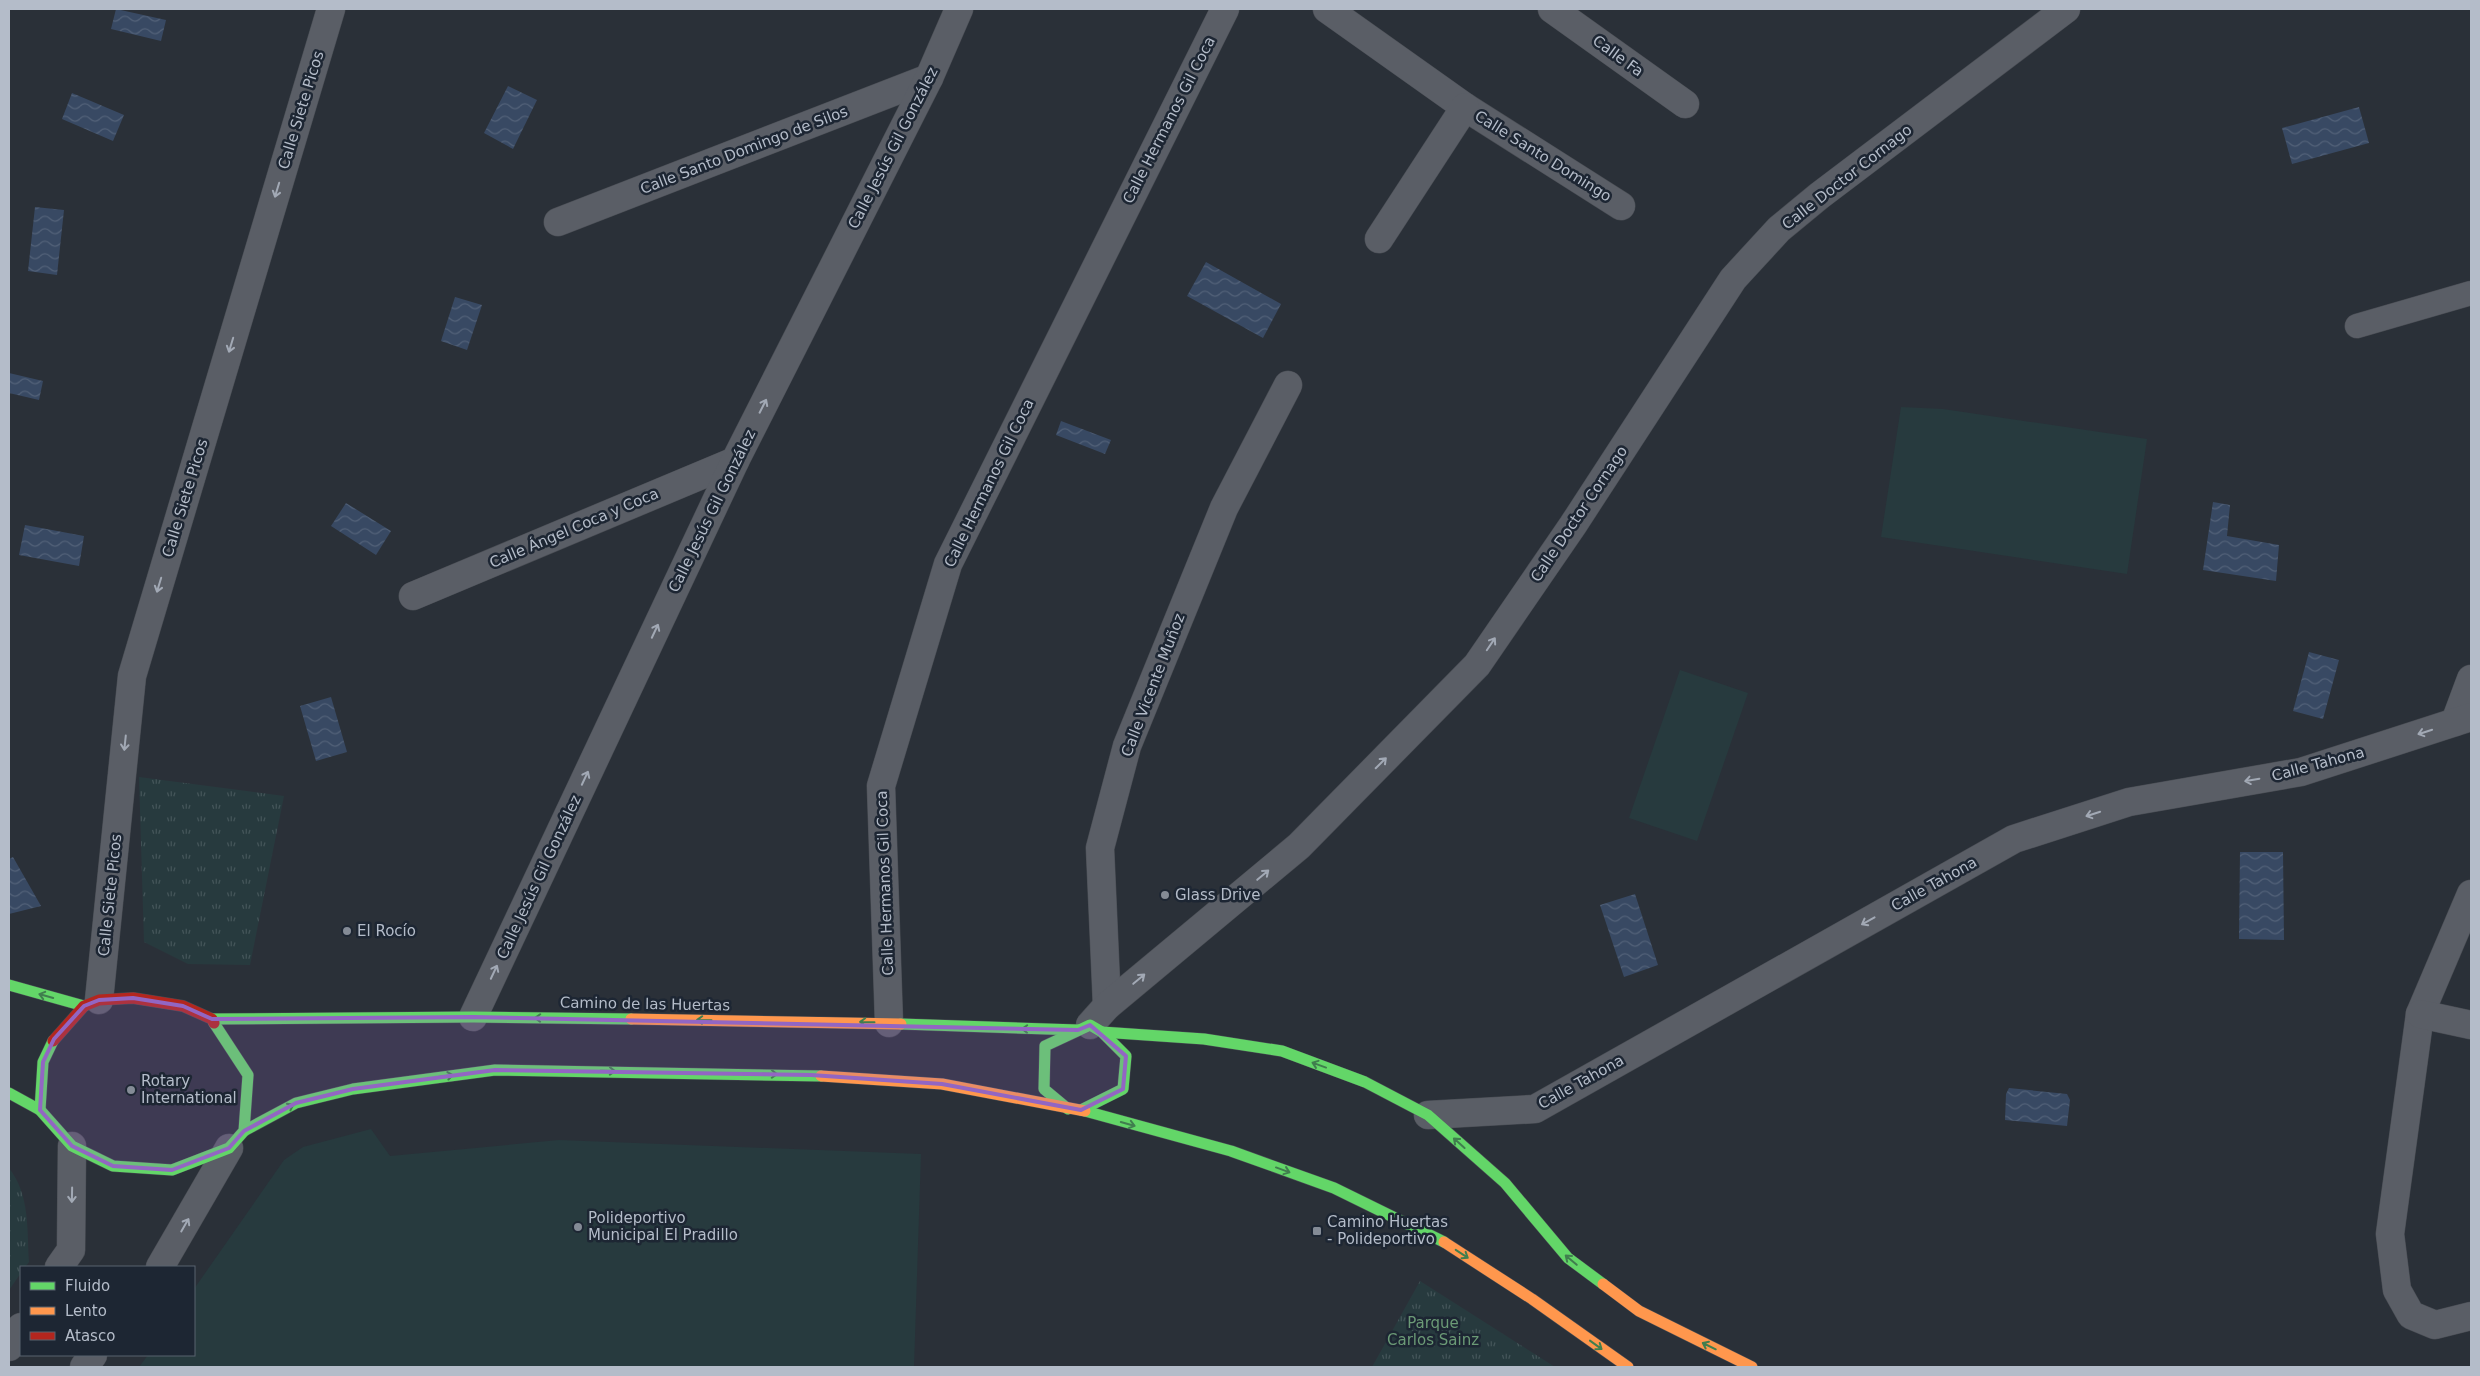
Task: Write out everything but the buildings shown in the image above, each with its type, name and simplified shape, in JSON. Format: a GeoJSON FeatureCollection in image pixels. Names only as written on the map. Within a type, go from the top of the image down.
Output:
{"type":"FeatureCollection","features":[{"type":"Feature","properties":{"kind":"main road"},"geometry":{"type":"LineString","coordinates":[[9,985],[91,1003],[133,998],[183,1006],[212,1019],[248,1074],[236,1139]]}},
{"type":"Feature","properties":{"kind":"main road"},"geometry":{"type":"LineString","coordinates":[[40,1110],[43,1062],[54,1039],[91,1003]]}},
{"type":"Feature","properties":{"kind":"main road","name":"Camino de las Huertas"},"geometry":{"type":"LineString","coordinates":[[212,1019],[473,1017],[889,1023],[1094,1023],[1282,1052],[1365,1082],[1428,1115],[1505,1183],[1568,1258],[1639,1311],[1752,1367]]}},
{"type":"Feature","properties":{"kind":"main road"},"geometry":{"type":"LineString","coordinates":[[1068,1109],[1044,1090],[1045,1046],[1094,1023],[1126,1056],[1123,1089],[1081,1110]]}},
{"type":"Feature","properties":{"kind":"main road"},"geometry":{"type":"LineString","coordinates":[[9,1093],[40,1110],[72,1146],[113,1166],[172,1170],[236,1139],[296,1103],[353,1089],[495,1070],[848,1077],[942,1084],[1081,1110],[1232,1151],[1334,1188],[1444,1242],[1532,1299],[1628,1367]]}},
{"type":"Feature","properties":{"kind":"street","name":"Calle Siete Picos"},"geometry":{"type":"LineString","coordinates":[[91,1003],[132,676],[331,9]]}},
{"type":"Feature","properties":{"kind":"street","name":"Calle Jesús Gil González"},"geometry":{"type":"LineString","coordinates":[[473,1017],[735,461],[929,78],[959,9]]}},
{"type":"Feature","properties":{"kind":"street","name":"Calle Hermanos Gil Coca"},"geometry":{"type":"LineString","coordinates":[[889,1023],[881,786],[948,564],[1225,9]]}},
{"type":"Feature","properties":{"kind":"street","name":"Calle Santo Domingo"},"geometry":{"type":"LineString","coordinates":[[1328,9],[1465,107],[1622,206]]}},
{"type":"Feature","properties":{"kind":"street","name":"Calle Fa"},"geometry":{"type":"LineString","coordinates":[[1552,9],[1685,104]]}},
{"type":"Feature","properties":{"kind":"street","name":"Calle Doctor Cornago"},"geometry":{"type":"LineString","coordinates":[[1094,1023],[1299,846],[1477,665],[1573,525],[1733,279],[1779,229],[1819,196],[2066,9]]}},
{"type":"Feature","properties":{"kind":"street","name":"Calle Santo Domingo de Silos"},"geometry":{"type":"LineString","coordinates":[[558,222],[929,78]]}},
{"type":"Feature","properties":{"kind":"street","name":"Calle Santo Domingo"},"geometry":{"type":"LineString","coordinates":[[1379,239],[1465,107]]}},
{"type":"Feature","properties":{"kind":"street","name":"Calle Vicente Muñoz"},"geometry":{"type":"LineString","coordinates":[[1094,1023],[1100,848],[1127,746],[1224,508],[1288,385]]}},
{"type":"Feature","properties":{"kind":"street","name":"Calle Ángel Coca y Coca"},"geometry":{"type":"LineString","coordinates":[[413,596],[735,461]]}},
{"type":"Feature","properties":{"kind":"street"},"geometry":{"type":"LineString","coordinates":[[2463,720],[2471,679]]}},
{"type":"Feature","properties":{"kind":"street","name":"Calle Tahona"},"geometry":{"type":"LineString","coordinates":[[1428,1115],[1535,1109],[2014,839],[2129,802],[2301,772],[2463,720]]}},
{"type":"Feature","properties":{"kind":"street"},"geometry":{"type":"LineString","coordinates":[[2471,894],[2420,1014],[2390,1234],[2396,1290],[2411,1315],[2435,1325],[2471,1316]]}},
{"type":"Feature","properties":{"kind":"street"},"geometry":{"type":"LineString","coordinates":[[2420,1014],[2471,1026]]}},
{"type":"Feature","properties":{"kind":"street"},"geometry":{"type":"LineString","coordinates":[[161,1266],[236,1139]]}},
{"type":"Feature","properties":{"kind":"street"},"geometry":{"type":"LineString","coordinates":[[61,1266],[70,1250],[72,1146]]}},
{"type":"Feature","properties":{"kind":"street"},"geometry":{"type":"LineString","coordinates":[[9,1347],[20,1329]]}},
{"type":"Feature","properties":{"kind":"street"},"geometry":{"type":"LineString","coordinates":[[84,1367],[92,1356]]}},
{"type":"Feature","properties":{"kind":"lane"},"geometry":{"type":"LineString","coordinates":[[2357,326],[2471,293]]}},
{"type":"Feature","properties":{"kind":"highlighted area"},"geometry":{"type":"Polygon","coordinates":[[[133,998],[183,1006],[212,1019],[473,1017],[1078,1030],[1090,1025],[1126,1056],[1123,1089],[1081,1110],[942,1084],[811,1075],[495,1070],[353,1089],[296,1103],[244,1131],[229,1148],[172,1170],[113,1166],[72,1146],[40,1110],[43,1062],[54,1039],[84,1006],[99,1000],[133,998]]]}},
{"type":"Feature","properties":{"kind":"green space"},"geometry":{"type":"Polygon","coordinates":[[[1901,407],[1943,409],[2147,439],[2127,574],[1881,537],[1901,407]]]}},
{"type":"Feature","properties":{"kind":"green space"},"geometry":{"type":"Polygon","coordinates":[[[1680,670],[1748,693],[1697,841],[1629,818],[1680,670]]]}},
{"type":"Feature","properties":{"kind":"green space"},"geometry":{"type":"Polygon","coordinates":[[[139,777],[284,796],[250,965],[188,964],[144,942],[139,777]]]}},
{"type":"Feature","properties":{"kind":"green space","name":"Polideportivo Municipal El Pradillo"},"geometry":{"type":"Polygon","coordinates":[[[371,1129],[390,1156],[559,1140],[921,1154],[914,1367],[139,1367],[147,1356],[195,1356],[195,1288],[284,1160],[303,1147],[371,1129]]]}},
{"type":"Feature","properties":{"kind":"green space"},"geometry":{"type":"Polygon","coordinates":[[[9,1168],[21,1189],[24,1201],[29,1262],[26,1266],[20,1266],[20,1274],[9,1290],[9,1168]]]}},
{"type":"Feature","properties":{"kind":"green space","name":"Parque Carlos Sainz"},"geometry":{"type":"Polygon","coordinates":[[[1420,1281],[1555,1367],[1372,1367],[1420,1281]]]}},
{"type":"Feature","properties":{"kind":"water"},"geometry":{"type":"Polygon","coordinates":[[[116,9],[166,20],[161,41],[111,29],[116,9]]]}},
{"type":"Feature","properties":{"kind":"water"},"geometry":{"type":"Polygon","coordinates":[[[508,86],[537,100],[513,149],[484,133],[508,86]]]}},
{"type":"Feature","properties":{"kind":"water"},"geometry":{"type":"Polygon","coordinates":[[[72,93],[124,115],[113,141],[62,119],[72,93]]]}},
{"type":"Feature","properties":{"kind":"water"},"geometry":{"type":"Polygon","coordinates":[[[2359,107],[2369,143],[2292,164],[2282,128],[2359,107]]]}},
{"type":"Feature","properties":{"kind":"water"},"geometry":{"type":"Polygon","coordinates":[[[35,207],[64,210],[57,275],[28,271],[35,207]]]}},
{"type":"Feature","properties":{"kind":"water"},"geometry":{"type":"Polygon","coordinates":[[[1206,262],[1281,304],[1263,338],[1187,296],[1206,262]]]}},
{"type":"Feature","properties":{"kind":"water"},"geometry":{"type":"Polygon","coordinates":[[[455,297],[482,305],[467,350],[441,341],[455,297]]]}},
{"type":"Feature","properties":{"kind":"water"},"geometry":{"type":"Polygon","coordinates":[[[9,373],[43,381],[39,400],[9,393],[9,373]]]}},
{"type":"Feature","properties":{"kind":"water"},"geometry":{"type":"Polygon","coordinates":[[[1061,421],[1111,440],[1105,454],[1056,435],[1061,421]]]}},
{"type":"Feature","properties":{"kind":"water"},"geometry":{"type":"Polygon","coordinates":[[[2213,502],[2230,505],[2227,536],[2279,545],[2276,581],[2203,570],[2213,502]]]}},
{"type":"Feature","properties":{"kind":"water"},"geometry":{"type":"Polygon","coordinates":[[[346,503],[391,531],[376,555],[331,526],[346,503]]]}},
{"type":"Feature","properties":{"kind":"water"},"geometry":{"type":"Polygon","coordinates":[[[25,525],[84,536],[79,566],[19,555],[25,525]]]}},
{"type":"Feature","properties":{"kind":"water"},"geometry":{"type":"Polygon","coordinates":[[[2309,652],[2339,660],[2323,719],[2293,711],[2309,652]]]}},
{"type":"Feature","properties":{"kind":"water"},"geometry":{"type":"Polygon","coordinates":[[[331,697],[347,752],[316,761],[300,706],[331,697]]]}},
{"type":"Feature","properties":{"kind":"water"},"geometry":{"type":"Polygon","coordinates":[[[2240,852],[2283,852],[2284,940],[2239,939],[2240,852]]]}},
{"type":"Feature","properties":{"kind":"water"},"geometry":{"type":"Polygon","coordinates":[[[13,857],[41,906],[9,914],[9,859],[13,857]]]}},
{"type":"Feature","properties":{"kind":"water"},"geometry":{"type":"Polygon","coordinates":[[[1635,894],[1658,965],[1624,977],[1600,905],[1635,894]]]}},
{"type":"Feature","properties":{"kind":"water"},"geometry":{"type":"Polygon","coordinates":[[[2009,1088],[2067,1094],[2070,1100],[2067,1126],[2005,1120],[2006,1094],[2009,1088]]]}},
{"type":"Feature","properties":{"kind":"traffic: fast"},"geometry":{"type":"LineString","coordinates":[[9,985],[84,1006]]}},
{"type":"Feature","properties":{"kind":"traffic: fast"},"geometry":{"type":"LineString","coordinates":[[212,1019],[473,1017],[631,1019]]}},
{"type":"Feature","properties":{"kind":"traffic: fast"},"geometry":{"type":"LineString","coordinates":[[9,1093],[40,1110],[72,1146],[113,1166],[172,1170],[229,1148],[244,1131],[248,1075],[214,1023]]}},
{"type":"Feature","properties":{"kind":"traffic: fast"},"geometry":{"type":"LineString","coordinates":[[901,1024],[1078,1030]]}},
{"type":"Feature","properties":{"kind":"traffic: fast"},"geometry":{"type":"LineString","coordinates":[[1068,1109],[1044,1089],[1045,1046],[1090,1025],[1102,1032],[1126,1056],[1123,1089],[1081,1110]]}},
{"type":"Feature","properties":{"kind":"traffic: fast"},"geometry":{"type":"LineString","coordinates":[[1102,1032],[1204,1039],[1282,1051],[1365,1082],[1428,1115],[1505,1183],[1568,1258],[1603,1284]]}},
{"type":"Feature","properties":{"kind":"traffic: fast"},"geometry":{"type":"LineString","coordinates":[[40,1110],[43,1062],[53,1041]]}},
{"type":"Feature","properties":{"kind":"traffic: fast"},"geometry":{"type":"LineString","coordinates":[[244,1131],[296,1103],[353,1089],[495,1070],[821,1076]]}},
{"type":"Feature","properties":{"kind":"traffic: fast"},"geometry":{"type":"LineString","coordinates":[[1085,1111],[1231,1151],[1334,1188],[1444,1242]]}},
{"type":"Feature","properties":{"kind":"traffic: slow"},"geometry":{"type":"LineString","coordinates":[[631,1019],[901,1024]]}},
{"type":"Feature","properties":{"kind":"traffic: slow"},"geometry":{"type":"LineString","coordinates":[[821,1076],[942,1084],[1085,1111]]}},
{"type":"Feature","properties":{"kind":"traffic: slow"},"geometry":{"type":"LineString","coordinates":[[1444,1242],[1532,1299],[1628,1367]]}},
{"type":"Feature","properties":{"kind":"traffic: slow"},"geometry":{"type":"LineString","coordinates":[[1603,1284],[1639,1311],[1752,1367]]}},
{"type":"Feature","properties":{"kind":"traffic: jam"},"geometry":{"type":"LineString","coordinates":[[53,1041],[84,1006],[99,1000],[133,998],[183,1006],[212,1019],[214,1023]]}},
{"type":"Feature","properties":{"kind":"place","name":"Glass Drive"},"geometry":{"type":"Point","coordinates":[1165,895]}},
{"type":"Feature","properties":{"kind":"place","name":"El Rocío"},"geometry":{"type":"Point","coordinates":[347,931]}},
{"type":"Feature","properties":{"kind":"place","name":"Rotary International"},"geometry":{"type":"Point","coordinates":[131,1090]}},
{"type":"Feature","properties":{"kind":"place","name":"Polideportivo Municipal El Pradillo"},"geometry":{"type":"Point","coordinates":[578,1227]}},
{"type":"Feature","properties":{"kind":"place","name":"Camino Huertas - Polideportivo"},"geometry":{"type":"Point","coordinates":[1317,1231]}}]}
